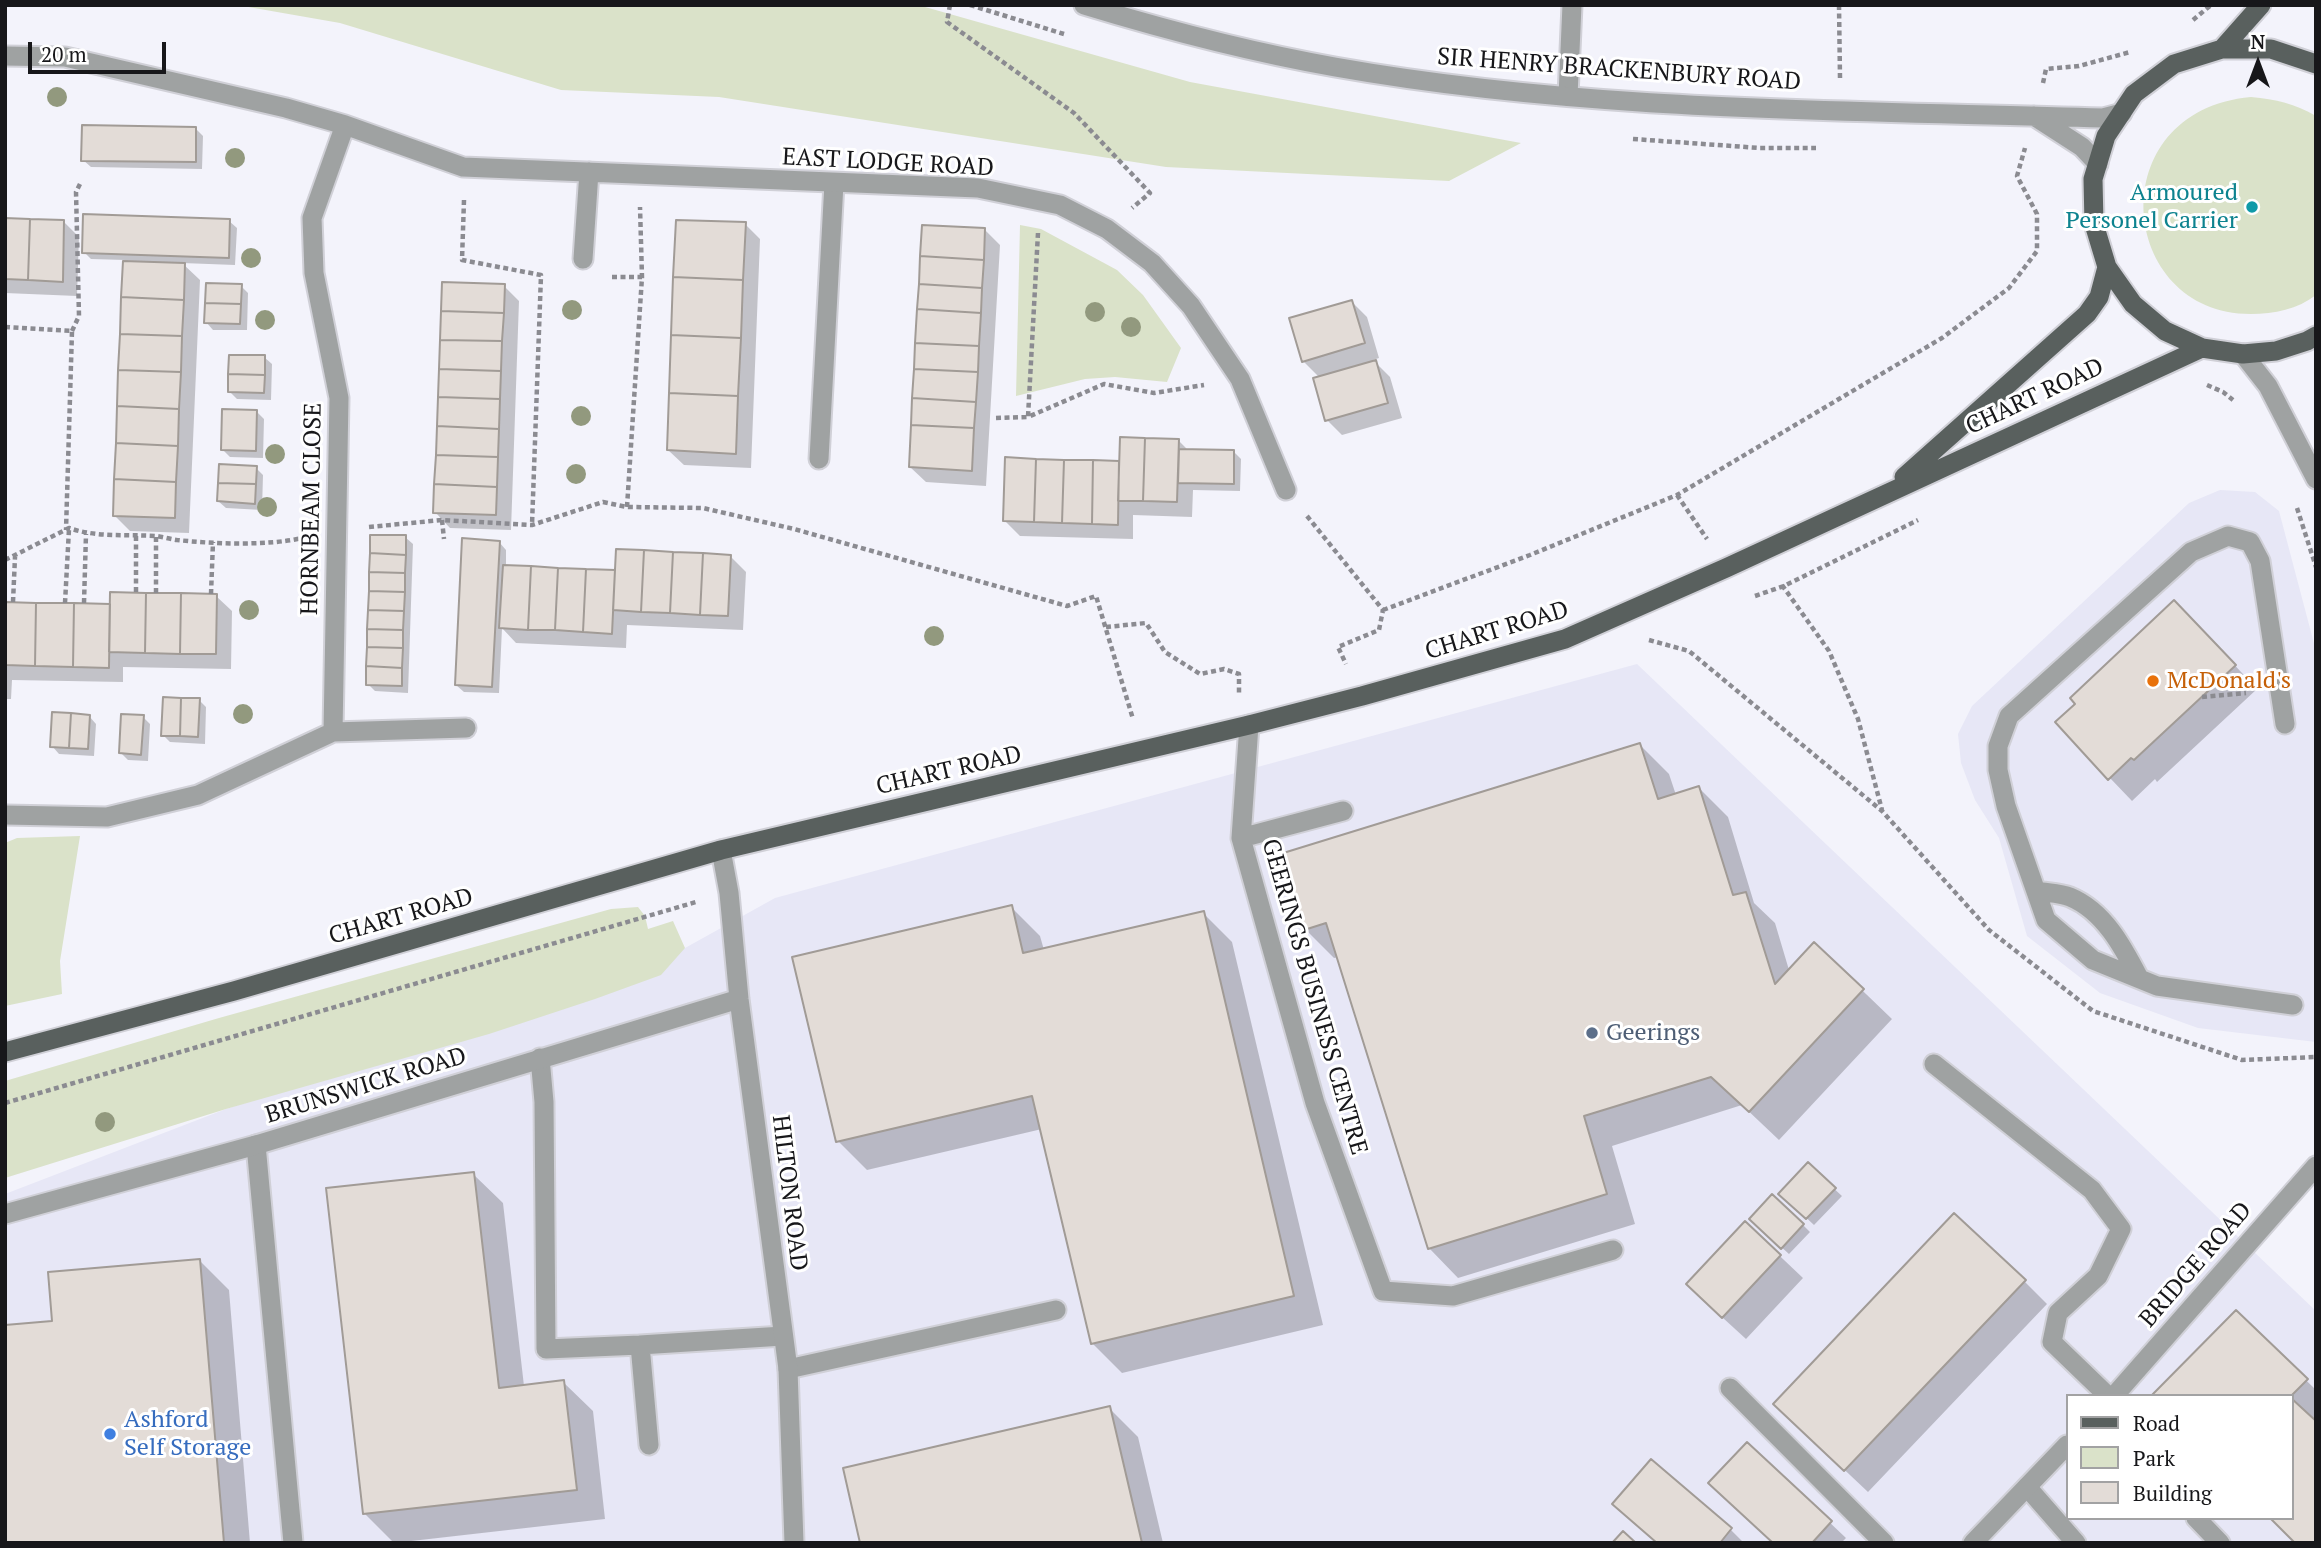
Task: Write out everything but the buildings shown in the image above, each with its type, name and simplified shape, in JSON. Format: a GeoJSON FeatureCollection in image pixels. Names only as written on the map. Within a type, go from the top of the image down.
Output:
{"type":"FeatureCollection","features":[{"type":"Feature","properties":{"kind":"main road"},"geometry":{"type":"LineString","coordinates":[[2222,49],[2261,5]]}},
{"type":"Feature","properties":{"kind":"main road"},"geometry":{"type":"LineString","coordinates":[[2316,64],[2271,49],[2222,49],[2174,64],[2134,94],[2106,136],[2093,179],[2094,224],[2107,267],[2133,304],[2165,331],[2202,348],[2243,354],[2276,351],[2316,336]]}},
{"type":"Feature","properties":{"kind":"main road","name":"CHART ROAD"},"geometry":{"type":"LineString","coordinates":[[1888,491],[2087,314],[2099,297],[2107,267]]}},
{"type":"Feature","properties":{"kind":"main road","name":"CHART ROAD"},"geometry":{"type":"LineString","coordinates":[[5,1052],[234,990],[721,850],[1362,696],[1565,639],[1751,557],[1888,491],[2202,348]]}},
{"type":"Feature","properties":{"kind":"street","name":"SIR HENRY BRACKENBURY ROAD"},"geometry":{"type":"LineString","coordinates":[[1084,5],[1233,46],[1336,67],[1567,96],[1835,110],[2103,118],[2122,113]]}},
{"type":"Feature","properties":{"kind":"street"},"geometry":{"type":"LineString","coordinates":[[1567,96],[1572,5]]}},
{"type":"Feature","properties":{"kind":"street","name":"EAST LODGE ROAD"},"geometry":{"type":"LineString","coordinates":[[5,56],[65,57],[286,108],[345,125],[463,167],[978,188],[1060,205],[1107,229],[1152,263],[1191,306],[1240,379],[1286,490]]}},
{"type":"Feature","properties":{"kind":"street"},"geometry":{"type":"LineString","coordinates":[[2033,116],[2082,147],[2098,164]]}},
{"type":"Feature","properties":{"kind":"street","name":"HORNBEAM CLOSE"},"geometry":{"type":"LineString","coordinates":[[333,732],[339,398],[314,273],[312,218],[345,125]]}},
{"type":"Feature","properties":{"kind":"street"},"geometry":{"type":"LineString","coordinates":[[583,259],[589,172]]}},
{"type":"Feature","properties":{"kind":"street"},"geometry":{"type":"LineString","coordinates":[[819,459],[834,183]]}},
{"type":"Feature","properties":{"kind":"street"},"geometry":{"type":"LineString","coordinates":[[2243,354],[2268,386],[2316,479]]}},
{"type":"Feature","properties":{"kind":"street"},"geometry":{"type":"LineString","coordinates":[[2285,724],[2260,561],[2250,542],[2228,536],[2192,552],[2009,716],[1998,746],[1998,770],[2006,806],[2046,920],[2093,960],[2157,986],[2292,1005]]}},
{"type":"Feature","properties":{"kind":"street","name":"GEERINGS BUSINESS CENTRE"},"geometry":{"type":"LineString","coordinates":[[1244,725],[1241,838],[1315,1103],[1383,1291],[1453,1296],[1613,1250]]}},
{"type":"Feature","properties":{"kind":"street"},"geometry":{"type":"LineString","coordinates":[[5,815],[107,817],[198,795],[333,732],[466,728]]}},
{"type":"Feature","properties":{"kind":"street"},"geometry":{"type":"LineString","coordinates":[[1241,838],[1343,811]]}},
{"type":"Feature","properties":{"kind":"street","name":"HILTON ROAD"},"geometry":{"type":"LineString","coordinates":[[721,850],[729,893],[739,999],[788,1369],[794,1543]]}},
{"type":"Feature","properties":{"kind":"street"},"geometry":{"type":"LineString","coordinates":[[2037,891],[2069,896],[2093,912],[2118,939],[2140,978]]}},
{"type":"Feature","properties":{"kind":"street","name":"BRUNSWICK ROAD"},"geometry":{"type":"LineString","coordinates":[[5,1214],[256,1145],[739,999]]}},
{"type":"Feature","properties":{"kind":"street"},"geometry":{"type":"LineString","coordinates":[[540,1058],[544,1102],[546,1349],[783,1336]]}},
{"type":"Feature","properties":{"kind":"street"},"geometry":{"type":"LineString","coordinates":[[1934,1064],[2092,1190],[2121,1229],[2098,1276],[2058,1314],[2052,1342],[2109,1394]]}},
{"type":"Feature","properties":{"kind":"street"},"geometry":{"type":"LineString","coordinates":[[256,1145],[293,1543]]}},
{"type":"Feature","properties":{"kind":"street","name":"BRIDGE ROAD"},"geometry":{"type":"LineString","coordinates":[[2113,1394],[2316,1166]]}},
{"type":"Feature","properties":{"kind":"street"},"geometry":{"type":"LineString","coordinates":[[788,1369],[1056,1310]]}},
{"type":"Feature","properties":{"kind":"street"},"geometry":{"type":"LineString","coordinates":[[640,1345],[649,1445]]}},
{"type":"Feature","properties":{"kind":"street"},"geometry":{"type":"LineString","coordinates":[[1730,1388],[1884,1543]]}},
{"type":"Feature","properties":{"kind":"street"},"geometry":{"type":"LineString","coordinates":[[1973,1543],[2066,1446]]}},
{"type":"Feature","properties":{"kind":"street"},"geometry":{"type":"LineString","coordinates":[[2027,1487],[2076,1543]]}},
{"type":"Feature","properties":{"kind":"street"},"geometry":{"type":"LineString","coordinates":[[2198,1520],[2220,1543]]}},
{"type":"Feature","properties":{"kind":"path"},"geometry":{"type":"LineString","coordinates":[[950,5],[947,22],[1074,113],[1150,193],[1107,229]]}},
{"type":"Feature","properties":{"kind":"path"},"geometry":{"type":"LineString","coordinates":[[1839,5],[1840,80]]}},
{"type":"Feature","properties":{"kind":"path"},"geometry":{"type":"LineString","coordinates":[[1383,610],[1530,555],[1677,495],[1942,338],[2009,288],[2037,251],[2037,214],[2017,176],[2033,116]]}},
{"type":"Feature","properties":{"kind":"path"},"geometry":{"type":"LineString","coordinates":[[463,167],[461,260],[541,275],[533,525]]}},
{"type":"Feature","properties":{"kind":"path"},"geometry":{"type":"LineString","coordinates":[[627,507],[642,277],[639,175]]}},
{"type":"Feature","properties":{"kind":"path"},"geometry":{"type":"LineString","coordinates":[[65,603],[72,331],[79,316],[76,192],[82,182]]}},
{"type":"Feature","properties":{"kind":"path"},"geometry":{"type":"LineString","coordinates":[[1028,417],[1039,201]]}},
{"type":"Feature","properties":{"kind":"path"},"geometry":{"type":"LineString","coordinates":[[5,327],[72,331]]}},
{"type":"Feature","properties":{"kind":"path"},"geometry":{"type":"LineString","coordinates":[[996,418],[1028,417],[1104,384],[1154,393],[1240,379]]}},
{"type":"Feature","properties":{"kind":"path"},"geometry":{"type":"LineString","coordinates":[[2200,382],[2223,393],[2240,406]]}},
{"type":"Feature","properties":{"kind":"path"},"geometry":{"type":"LineString","coordinates":[[1286,490],[1383,610],[1379,631],[1338,647],[1362,696]]}},
{"type":"Feature","properties":{"kind":"path"},"geometry":{"type":"LineString","coordinates":[[5,561],[68,530],[86,534],[156,536],[213,542],[280,543],[338,530],[442,520],[533,525],[603,502],[627,507],[702,508],[794,529],[1068,606],[1096,596],[1131,707],[1138,751]]}},
{"type":"Feature","properties":{"kind":"path"},"geometry":{"type":"LineString","coordinates":[[2297,508],[2316,567]]}},
{"type":"Feature","properties":{"kind":"path"},"geometry":{"type":"LineString","coordinates":[[1747,598],[1784,586],[1930,514]]}},
{"type":"Feature","properties":{"kind":"path"},"geometry":{"type":"LineString","coordinates":[[442,520],[444,539]]}},
{"type":"Feature","properties":{"kind":"path"},"geometry":{"type":"LineString","coordinates":[[84,603],[86,534]]}},
{"type":"Feature","properties":{"kind":"path"},"geometry":{"type":"LineString","coordinates":[[136,536],[136,593]]}},
{"type":"Feature","properties":{"kind":"path"},"geometry":{"type":"LineString","coordinates":[[156,536],[156,593]]}},
{"type":"Feature","properties":{"kind":"path"},"geometry":{"type":"LineString","coordinates":[[211,594],[213,542]]}},
{"type":"Feature","properties":{"kind":"path"},"geometry":{"type":"LineString","coordinates":[[13,602],[15,557]]}},
{"type":"Feature","properties":{"kind":"path"},"geometry":{"type":"LineString","coordinates":[[1636,637],[1689,650],[1882,811],[1858,719],[1829,650],[1784,586]]}},
{"type":"Feature","properties":{"kind":"path"},"geometry":{"type":"LineString","coordinates":[[1106,627],[1146,624],[1165,652],[1200,674],[1224,669],[1238,674],[1244,725]]}},
{"type":"Feature","properties":{"kind":"path"},"geometry":{"type":"LineString","coordinates":[[5,1103],[729,893]]}},
{"type":"Feature","properties":{"kind":"shaded area"},"geometry":{"type":"Polygon","coordinates":[[[2220,490],[2255,492],[2279,511],[2316,651],[2316,1042],[2198,1028],[2100,993],[2027,936],[1999,838],[1975,800],[1961,763],[1958,734],[1972,706],[2189,503],[2220,490]]]}},
{"type":"Feature","properties":{"kind":"shaded area"},"geometry":{"type":"Polygon","coordinates":[[[1637,664],[2316,1311],[2316,1543],[5,1543],[5,1194],[226,1109],[685,948],[775,898],[1637,664]]]}},
{"type":"Feature","properties":{"kind":"green space"},"geometry":{"type":"Polygon","coordinates":[[[237,5],[918,5],[1190,82],[1521,143],[1449,181],[1166,167],[719,97],[561,90],[340,23],[237,5]]]}},
{"type":"Feature","properties":{"kind":"green space"},"geometry":{"type":"Polygon","coordinates":[[[2251,97],[2285,103],[2316,116],[2316,295],[2285,310],[2251,314],[2206,305],[2173,282],[2152,249],[2144,211],[2149,172],[2168,137],[2202,110],[2251,97]]]}},
{"type":"Feature","properties":{"kind":"green space"},"geometry":{"type":"Polygon","coordinates":[[[1020,225],[1041,229],[1117,270],[1143,295],[1181,348],[1167,382],[1115,377],[1085,379],[1016,396],[1020,225]]]}},
{"type":"Feature","properties":{"kind":"green space"},"geometry":{"type":"Polygon","coordinates":[[[80,836],[60,961],[62,994],[5,1006],[5,843],[17,838],[80,836]]]}},
{"type":"Feature","properties":{"kind":"green space"},"geometry":{"type":"Polygon","coordinates":[[[638,907],[645,916],[648,929],[673,921],[685,948],[661,975],[489,1034],[226,1109],[5,1178],[5,1081],[219,1018],[611,909],[638,907]]]}},
{"type":"Feature","properties":{"kind":"place","name":"Armoured Personel Carrier"},"geometry":{"type":"Point","coordinates":[2252,207]}},
{"type":"Feature","properties":{"kind":"place","name":"McDonald's"},"geometry":{"type":"Point","coordinates":[2153,681]}},
{"type":"Feature","properties":{"kind":"place","name":"Geerings"},"geometry":{"type":"Point","coordinates":[1592,1033]}},
{"type":"Feature","properties":{"kind":"place","name":"Ashford Self Storage"},"geometry":{"type":"Point","coordinates":[110,1434]}}]}
